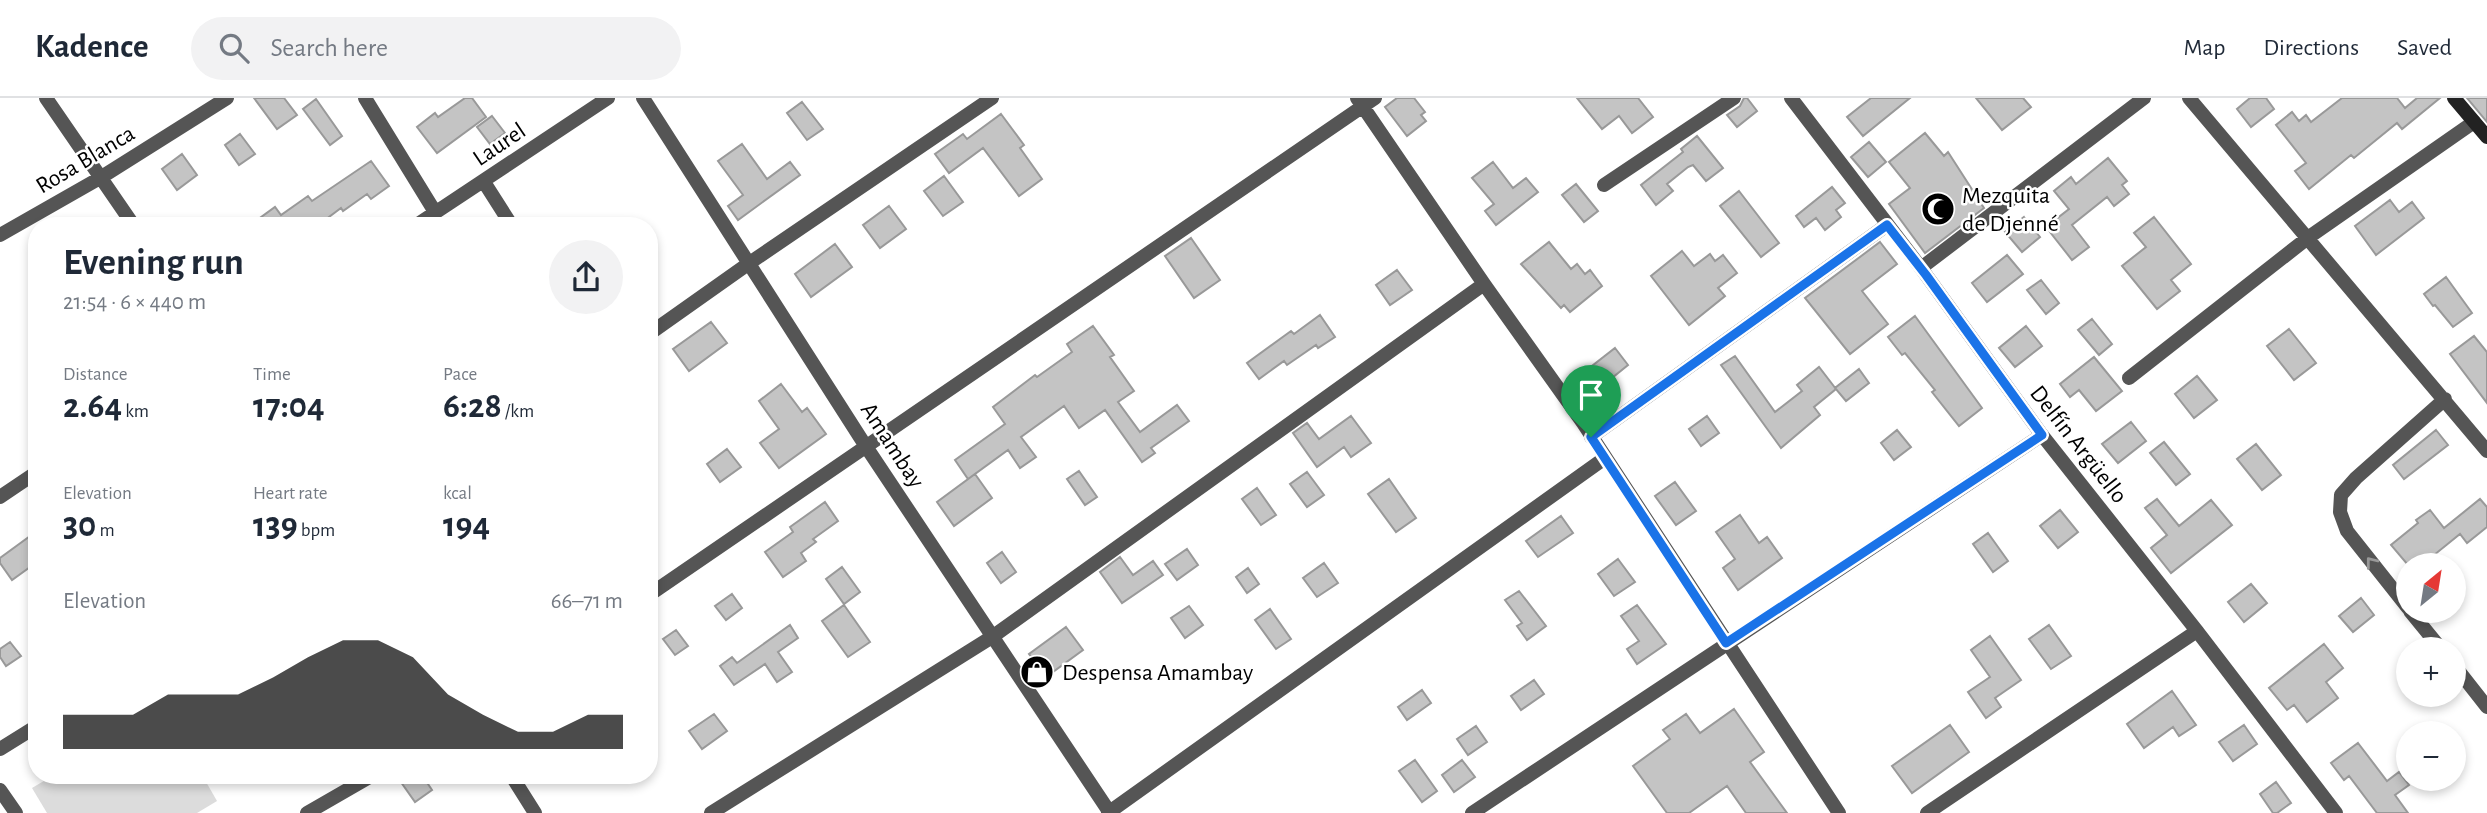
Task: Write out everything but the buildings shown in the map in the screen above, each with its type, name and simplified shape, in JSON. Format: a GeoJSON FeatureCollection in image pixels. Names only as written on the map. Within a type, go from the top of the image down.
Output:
{"type":"FeatureCollection","features":[{"type":"Feature","properties":{"kind":"street"},"geometry":{"type":"LineString","coordinates":[[46,98],[128,217]]}},
{"type":"Feature","properties":{"kind":"street","name":"Rosa Blanca"},"geometry":{"type":"LineString","coordinates":[[32,217],[100,178],[227,98]]}},
{"type":"Feature","properties":{"kind":"street"},"geometry":{"type":"LineString","coordinates":[[365,98],[435,212]]}},
{"type":"Feature","properties":{"kind":"street","name":"Laurel"},"geometry":{"type":"LineString","coordinates":[[428,217],[608,98]]}},
{"type":"Feature","properties":{"kind":"street","name":"Amambay"},"geometry":{"type":"LineString","coordinates":[[643,98],[865,445],[1109,813]]}},
{"type":"Feature","properties":{"kind":"street"},"geometry":{"type":"LineString","coordinates":[[658,328],[992,98]]}},
{"type":"Feature","properties":{"kind":"street"},"geometry":{"type":"LineString","coordinates":[[1604,186],[1734,98]]}},
{"type":"Feature","properties":{"kind":"street","name":"Delfín Argüello"},"geometry":{"type":"LineString","coordinates":[[1791,98],[1921,268],[2042,435],[2336,813]]}},
{"type":"Feature","properties":{"kind":"street"},"geometry":{"type":"LineString","coordinates":[[1921,268],[2144,98]]}},
{"type":"Feature","properties":{"kind":"street"},"geometry":{"type":"LineString","coordinates":[[2189,98],[2487,451]]}},
{"type":"Feature","properties":{"kind":"street"},"geometry":{"type":"LineString","coordinates":[[2454,98],[2487,137]]}},
{"type":"Feature","properties":{"kind":"street"},"geometry":{"type":"LineString","coordinates":[[658,589],[1365,101],[1484,285],[1591,437],[1839,813]]}},
{"type":"Feature","properties":{"kind":"street"},"geometry":{"type":"LineString","coordinates":[[2129,378],[2309,237],[2474,122]]}},
{"type":"Feature","properties":{"kind":"street"},"geometry":{"type":"LineString","coordinates":[[484,181],[506,217]]}},
{"type":"Feature","properties":{"kind":"street","name":"Rosa Blanca"},"geometry":{"type":"LineString","coordinates":[[0,235],[28,219]]}},
{"type":"Feature","properties":{"kind":"street"},"geometry":{"type":"LineString","coordinates":[[1591,437],[1887,225]]}},
{"type":"Feature","properties":{"kind":"street"},"geometry":{"type":"LineString","coordinates":[[711,813],[992,637],[1484,285]]}},
{"type":"Feature","properties":{"kind":"street"},"geometry":{"type":"LineString","coordinates":[[2396,593],[2347,531],[2340,512],[2341,495],[2356,478],[2445,399]]}},
{"type":"Feature","properties":{"kind":"street"},"geometry":{"type":"LineString","coordinates":[[1472,813],[2042,435]]}},
{"type":"Feature","properties":{"kind":"street"},"geometry":{"type":"LineString","coordinates":[[1109,813],[1605,458]]}},
{"type":"Feature","properties":{"kind":"street"},"geometry":{"type":"LineString","coordinates":[[0,496],[28,478]]}},
{"type":"Feature","properties":{"kind":"street"},"geometry":{"type":"LineString","coordinates":[[2420,623],[2431,637]]}},
{"type":"Feature","properties":{"kind":"street"},"geometry":{"type":"LineString","coordinates":[[1927,813],[2197,631]]}},
{"type":"Feature","properties":{"kind":"street"},"geometry":{"type":"LineString","coordinates":[[2466,680],[2487,707]]}},
{"type":"Feature","properties":{"kind":"street"},"geometry":{"type":"LineString","coordinates":[[0,749],[28,732]]}},
{"type":"Feature","properties":{"kind":"street"},"geometry":{"type":"LineString","coordinates":[[307,813],[357,784]]}},
{"type":"Feature","properties":{"kind":"street"},"geometry":{"type":"LineString","coordinates":[[517,784],[536,813]]}},
{"type":"Feature","properties":{"kind":"street"},"geometry":{"type":"LineString","coordinates":[[0,790],[16,813]]}},
{"type":"Feature","properties":{"kind":"shaded area"},"geometry":{"type":"Polygon","coordinates":[[[39,784],[207,784],[217,801],[197,813],[47,813],[32,788],[39,784]]]}},
{"type":"Feature","properties":{"kind":"place","name":"Mezquita de Djenné"},"geometry":{"type":"Point","coordinates":[1938,209]}},
{"type":"Feature","properties":{"kind":"place","name":"Despensa Amambay"},"geometry":{"type":"Point","coordinates":[1037,672]}},
{"type":"Feature","properties":{"kind":"route"},"geometry":{"type":"LineString","coordinates":[[1887,225],[2042,435],[1726,643],[1591,437],[1887,225]]}}]}
